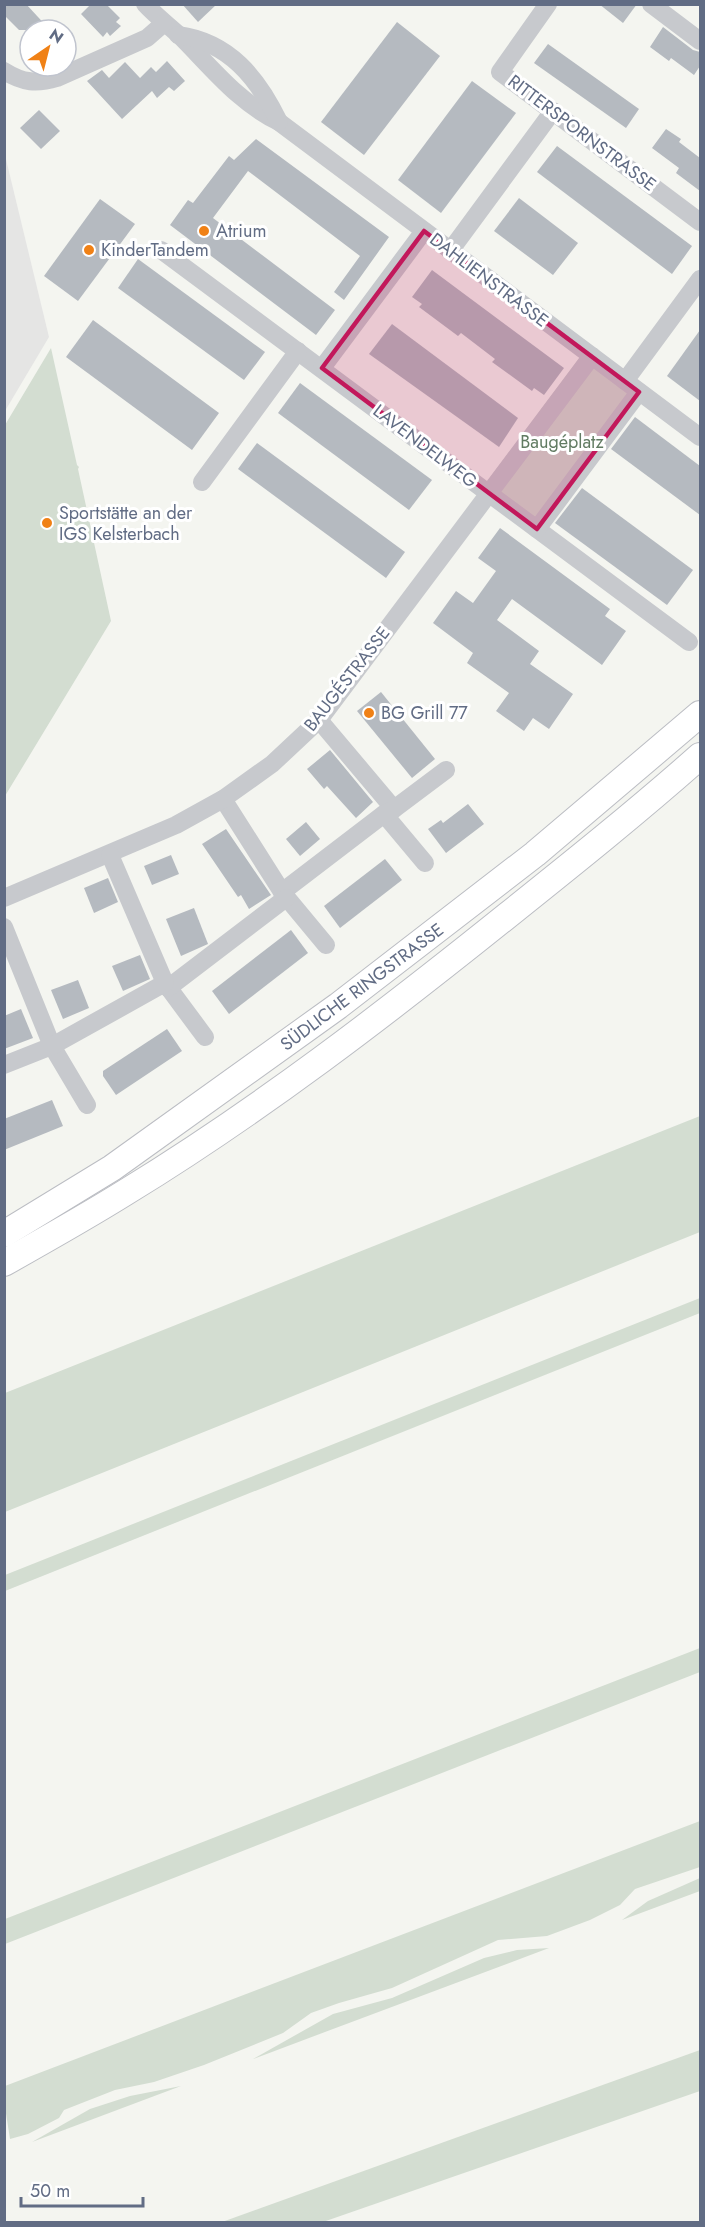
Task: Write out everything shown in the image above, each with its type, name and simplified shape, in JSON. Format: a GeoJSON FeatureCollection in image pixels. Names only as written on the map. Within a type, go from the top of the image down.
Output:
{"type":"FeatureCollection","features":[{"type":"Feature","properties":{"kind":"main road","name":"SÜDLICHE RINGSTRASSE"},"geometry":{"type":"LineString","coordinates":[[4,1234],[112,1168],[338,1006],[535,854],[700,714]]}},
{"type":"Feature","properties":{"kind":"main road","name":"SÜDLICHE RINGSTRASSE"},"geometry":{"type":"LineString","coordinates":[[4,1263],[128,1191],[316,1062],[584,855],[700,756]]}},
{"type":"Feature","properties":{"kind":"street","name":"DAHLIENSTRASSE"},"geometry":{"type":"LineString","coordinates":[[145,4],[235,93],[259,112],[279,122],[700,437]]}},
{"type":"Feature","properties":{"kind":"street","name":"RITTERSPORNSTRASSE"},"geometry":{"type":"LineString","coordinates":[[548,4],[500,72],[700,222]]}},
{"type":"Feature","properties":{"kind":"street"},"geometry":{"type":"LineString","coordinates":[[651,4],[700,41]]}},
{"type":"Feature","properties":{"kind":"street"},"geometry":{"type":"LineString","coordinates":[[4,71],[23,81],[42,82],[147,38],[163,24]]}},
{"type":"Feature","properties":{"kind":"street"},"geometry":{"type":"LineString","coordinates":[[450,251],[553,111]]}},
{"type":"Feature","properties":{"kind":"street"},"geometry":{"type":"LineString","coordinates":[[321,368],[424,231]]}},
{"type":"Feature","properties":{"kind":"street","name":"LAVENDELWEG"},"geometry":{"type":"LineString","coordinates":[[161,250],[689,642]]}},
{"type":"Feature","properties":{"kind":"street"},"geometry":{"type":"LineString","coordinates":[[537,530],[700,279]]}},
{"type":"Feature","properties":{"kind":"street"},"geometry":{"type":"LineString","coordinates":[[202,482],[298,351]]}},
{"type":"Feature","properties":{"kind":"street"},"geometry":{"type":"LineString","coordinates":[[488,493],[592,356]]}},
{"type":"Feature","properties":{"kind":"street","name":"BAUGÉSTRASSE"},"geometry":{"type":"LineString","coordinates":[[4,898],[110,855],[176,825],[223,799],[272,764],[320,720],[488,493]]}},
{"type":"Feature","properties":{"kind":"street"},"geometry":{"type":"LineString","coordinates":[[320,720],[425,863]]}},
{"type":"Feature","properties":{"kind":"street"},"geometry":{"type":"LineString","coordinates":[[4,1065],[52,1046],[167,986],[446,770]]}},
{"type":"Feature","properties":{"kind":"street"},"geometry":{"type":"LineString","coordinates":[[223,799],[284,895],[326,945]]}},
{"type":"Feature","properties":{"kind":"street"},"geometry":{"type":"LineString","coordinates":[[110,855],[167,986],[206,1037]]}},
{"type":"Feature","properties":{"kind":"street"},"geometry":{"type":"LineString","coordinates":[[4,927],[52,1046],[87,1106]]}},
{"type":"Feature","properties":{"kind":"highlighted area"},"geometry":{"type":"Polygon","coordinates":[[[424,231],[639,392],[537,529],[322,368],[424,231]]]}},
{"type":"Feature","properties":{"kind":"shaded area"},"geometry":{"type":"Polygon","coordinates":[[[4,151],[49,337],[5,411],[4,411],[4,151]]]}},
{"type":"Feature","properties":{"kind":"green space","name":"Sportstätte an der IGS Kelsterbach"},"geometry":{"type":"Polygon","coordinates":[[[51,348],[79,467],[111,621],[5,796],[5,425],[51,348]]]}},
{"type":"Feature","properties":{"kind":"green space","name":"Baugéplatz"},"geometry":{"type":"Polygon","coordinates":[[[580,357],[638,400],[544,526],[486,483],[580,357]]]}},
{"type":"Feature","properties":{"kind":"green space"},"geometry":{"type":"Polygon","coordinates":[[[700,1116],[700,1232],[5,1512],[5,1393],[700,1116]]]}},
{"type":"Feature","properties":{"kind":"green space"},"geometry":{"type":"Polygon","coordinates":[[[700,1298],[700,1313],[5,1591],[5,1575],[700,1298]]]}},
{"type":"Feature","properties":{"kind":"green space"},"geometry":{"type":"Polygon","coordinates":[[[700,1648],[700,1672],[5,1944],[5,1919],[700,1648]]]}},
{"type":"Feature","properties":{"kind":"green space"},"geometry":{"type":"Polygon","coordinates":[[[700,1821],[700,1867],[635,1889],[620,1905],[590,1920],[547,1936],[498,1940],[392,1988],[311,2013],[283,2033],[204,2065],[154,2082],[115,2090],[64,2110],[59,2118],[28,2134],[10,2139],[5,2107],[5,2086],[700,1821]]]}},
{"type":"Feature","properties":{"kind":"green space"},"geometry":{"type":"Polygon","coordinates":[[[700,1878],[700,1891],[622,1920],[648,1901],[700,1878]]]}},
{"type":"Feature","properties":{"kind":"green space"},"geometry":{"type":"Polygon","coordinates":[[[549,1948],[253,2059],[333,2014],[392,1998],[484,1958],[517,1950],[549,1948]]]}},
{"type":"Feature","properties":{"kind":"green space"},"geometry":{"type":"Polygon","coordinates":[[[700,2050],[700,2091],[323,2222],[222,2222],[700,2050]]]}},
{"type":"Feature","properties":{"kind":"green space"},"geometry":{"type":"Polygon","coordinates":[[[181,2086],[32,2142],[90,2109],[130,2096],[181,2086]]]}},
{"type":"Feature","properties":{"kind":"building"},"geometry":{"type":"Polygon","coordinates":[[[4,4],[26,4],[39,18],[18,18],[18,29],[4,15],[4,4]]]}},
{"type":"Feature","properties":{"kind":"building"},"geometry":{"type":"Polygon","coordinates":[[[91,4],[106,4],[120,18],[116,22],[121,26],[110,36],[107,32],[103,37],[81,14],[91,4]]]}},
{"type":"Feature","properties":{"kind":"building"},"geometry":{"type":"Polygon","coordinates":[[[182,4],[217,4],[198,22],[182,4]]]}},
{"type":"Feature","properties":{"kind":"building"},"geometry":{"type":"Polygon","coordinates":[[[599,4],[637,4],[623,23],[599,4]]]}},
{"type":"Feature","properties":{"kind":"building"},"geometry":{"type":"Polygon","coordinates":[[[397,22],[440,56],[364,155],[321,122],[397,22]]]}},
{"type":"Feature","properties":{"kind":"building"},"geometry":{"type":"Polygon","coordinates":[[[663,27],[693,50],[700,52],[700,66],[694,75],[671,58],[669,61],[650,47],[663,27]]]}},
{"type":"Feature","properties":{"kind":"building"},"geometry":{"type":"Polygon","coordinates":[[[548,44],[639,109],[626,128],[534,63],[548,44]]]}},
{"type":"Feature","properties":{"kind":"building"},"geometry":{"type":"Polygon","coordinates":[[[167,61],[185,81],[174,91],[169,87],[157,98],[152,91],[122,119],[87,81],[102,70],[109,78],[125,62],[140,78],[151,67],[156,72],[167,61]]]}},
{"type":"Feature","properties":{"kind":"building"},"geometry":{"type":"Polygon","coordinates":[[[472,81],[516,113],[441,213],[398,180],[472,81]]]}},
{"type":"Feature","properties":{"kind":"building"},"geometry":{"type":"Polygon","coordinates":[[[39,110],[60,131],[41,149],[20,128],[39,110]]]}},
{"type":"Feature","properties":{"kind":"building"},"geometry":{"type":"Polygon","coordinates":[[[666,129],[681,139],[679,142],[700,158],[700,191],[676,173],[679,168],[652,148],[666,129]]]}},
{"type":"Feature","properties":{"kind":"building","name":"Atrium"},"geometry":{"type":"Polygon","coordinates":[[[256,139],[389,237],[344,300],[334,292],[360,256],[248,171],[213,218],[335,310],[316,335],[170,225],[188,200],[193,203],[229,156],[234,160],[256,139]]]}},
{"type":"Feature","properties":{"kind":"building"},"geometry":{"type":"Polygon","coordinates":[[[557,146],[692,246],[672,274],[537,172],[557,146]]]}},
{"type":"Feature","properties":{"kind":"building"},"geometry":{"type":"Polygon","coordinates":[[[519,198],[578,243],[553,275],[494,231],[519,198]]]}},
{"type":"Feature","properties":{"kind":"building","name":"KinderTandem"},"geometry":{"type":"Polygon","coordinates":[[[100,199],[135,224],[78,301],[44,276],[100,199]]]}},
{"type":"Feature","properties":{"kind":"building"},"geometry":{"type":"Polygon","coordinates":[[[138,259],[265,352],[244,380],[118,288],[138,259]]]}},
{"type":"Feature","properties":{"kind":"building"},"geometry":{"type":"Polygon","coordinates":[[[432,270],[564,368],[544,395],[534,388],[532,391],[492,362],[495,359],[461,333],[458,336],[419,307],[422,304],[412,297],[432,270]]]}},
{"type":"Feature","properties":{"kind":"building"},"geometry":{"type":"Polygon","coordinates":[[[93,320],[219,413],[192,450],[66,357],[93,320]]]}},
{"type":"Feature","properties":{"kind":"building"},"geometry":{"type":"Polygon","coordinates":[[[392,324],[518,418],[499,447],[369,354],[392,324]]]}},
{"type":"Feature","properties":{"kind":"building"},"geometry":{"type":"Polygon","coordinates":[[[700,330],[700,401],[667,376],[700,330]]]}},
{"type":"Feature","properties":{"kind":"building"},"geometry":{"type":"Polygon","coordinates":[[[300,383],[432,480],[409,510],[278,413],[300,383]]]}},
{"type":"Feature","properties":{"kind":"building"},"geometry":{"type":"Polygon","coordinates":[[[635,417],[700,466],[700,515],[611,449],[635,417]]]}},
{"type":"Feature","properties":{"kind":"building"},"geometry":{"type":"Polygon","coordinates":[[[257,443],[405,552],[386,578],[238,469],[257,443]]]}},
{"type":"Feature","properties":{"kind":"building"},"geometry":{"type":"Polygon","coordinates":[[[582,488],[693,570],[667,605],[555,523],[582,488]]]}},
{"type":"Feature","properties":{"kind":"building"},"geometry":{"type":"Polygon","coordinates":[[[500,528],[610,609],[605,616],[626,631],[602,665],[512,599],[497,620],[539,651],[530,664],[573,694],[549,729],[533,718],[524,731],[496,711],[509,693],[467,663],[473,653],[433,623],[456,591],[473,603],[496,571],[478,558],[500,528]]]}},
{"type":"Feature","properties":{"kind":"building"},"geometry":{"type":"Polygon","coordinates":[[[381,692],[435,759],[412,778],[357,711],[381,692]]]}},
{"type":"Feature","properties":{"kind":"building"},"geometry":{"type":"Polygon","coordinates":[[[330,750],[373,802],[356,818],[327,786],[324,789],[307,769],[330,750]]]}},
{"type":"Feature","properties":{"kind":"building"},"geometry":{"type":"Polygon","coordinates":[[[468,804],[484,824],[446,853],[428,829],[441,820],[443,823],[468,804]]]}},
{"type":"Feature","properties":{"kind":"building"},"geometry":{"type":"Polygon","coordinates":[[[306,822],[320,839],[300,856],[286,839],[306,822]]]}},
{"type":"Feature","properties":{"kind":"building"},"geometry":{"type":"Polygon","coordinates":[[[226,829],[271,895],[249,909],[241,895],[238,897],[202,844],[226,829]]]}},
{"type":"Feature","properties":{"kind":"building"},"geometry":{"type":"Polygon","coordinates":[[[171,855],[179,874],[152,885],[144,866],[171,855]]]}},
{"type":"Feature","properties":{"kind":"building"},"geometry":{"type":"Polygon","coordinates":[[[385,859],[402,880],[340,928],[324,906],[385,859]]]}},
{"type":"Feature","properties":{"kind":"building"},"geometry":{"type":"Polygon","coordinates":[[[108,878],[118,902],[94,913],[84,888],[108,878]]]}},
{"type":"Feature","properties":{"kind":"building"},"geometry":{"type":"Polygon","coordinates":[[[194,908],[208,944],[181,956],[166,919],[194,908]]]}},
{"type":"Feature","properties":{"kind":"building"},"geometry":{"type":"Polygon","coordinates":[[[291,930],[308,953],[229,1014],[212,991],[291,930]]]}},
{"type":"Feature","properties":{"kind":"building"},"geometry":{"type":"Polygon","coordinates":[[[140,955],[150,979],[123,991],[112,966],[140,955]]]}},
{"type":"Feature","properties":{"kind":"building"},"geometry":{"type":"Polygon","coordinates":[[[78,980],[89,1008],[63,1019],[51,990],[78,980]]]}},
{"type":"Feature","properties":{"kind":"building"},"geometry":{"type":"Polygon","coordinates":[[[21,1009],[33,1038],[4,1049],[4,1016],[21,1009]]]}},
{"type":"Feature","properties":{"kind":"building"},"geometry":{"type":"Polygon","coordinates":[[[167,1029],[182,1051],[116,1095],[103,1076],[103,1071],[167,1029]]]}},
{"type":"Feature","properties":{"kind":"building"},"geometry":{"type":"Polygon","coordinates":[[[52,1100],[63,1126],[4,1150],[4,1119],[52,1100]]]}},
{"type":"Feature","properties":{"kind":"place","name":"Atrium"},"geometry":{"type":"Point","coordinates":[204,231]}},
{"type":"Feature","properties":{"kind":"place","name":"KinderTandem"},"geometry":{"type":"Point","coordinates":[89,250]}},
{"type":"Feature","properties":{"kind":"place","name":"Sportstätte an der IGS Kelsterbach"},"geometry":{"type":"Point","coordinates":[47,523]}},
{"type":"Feature","properties":{"kind":"place","name":"BG Grill 77"},"geometry":{"type":"Point","coordinates":[369,713]}}]}
